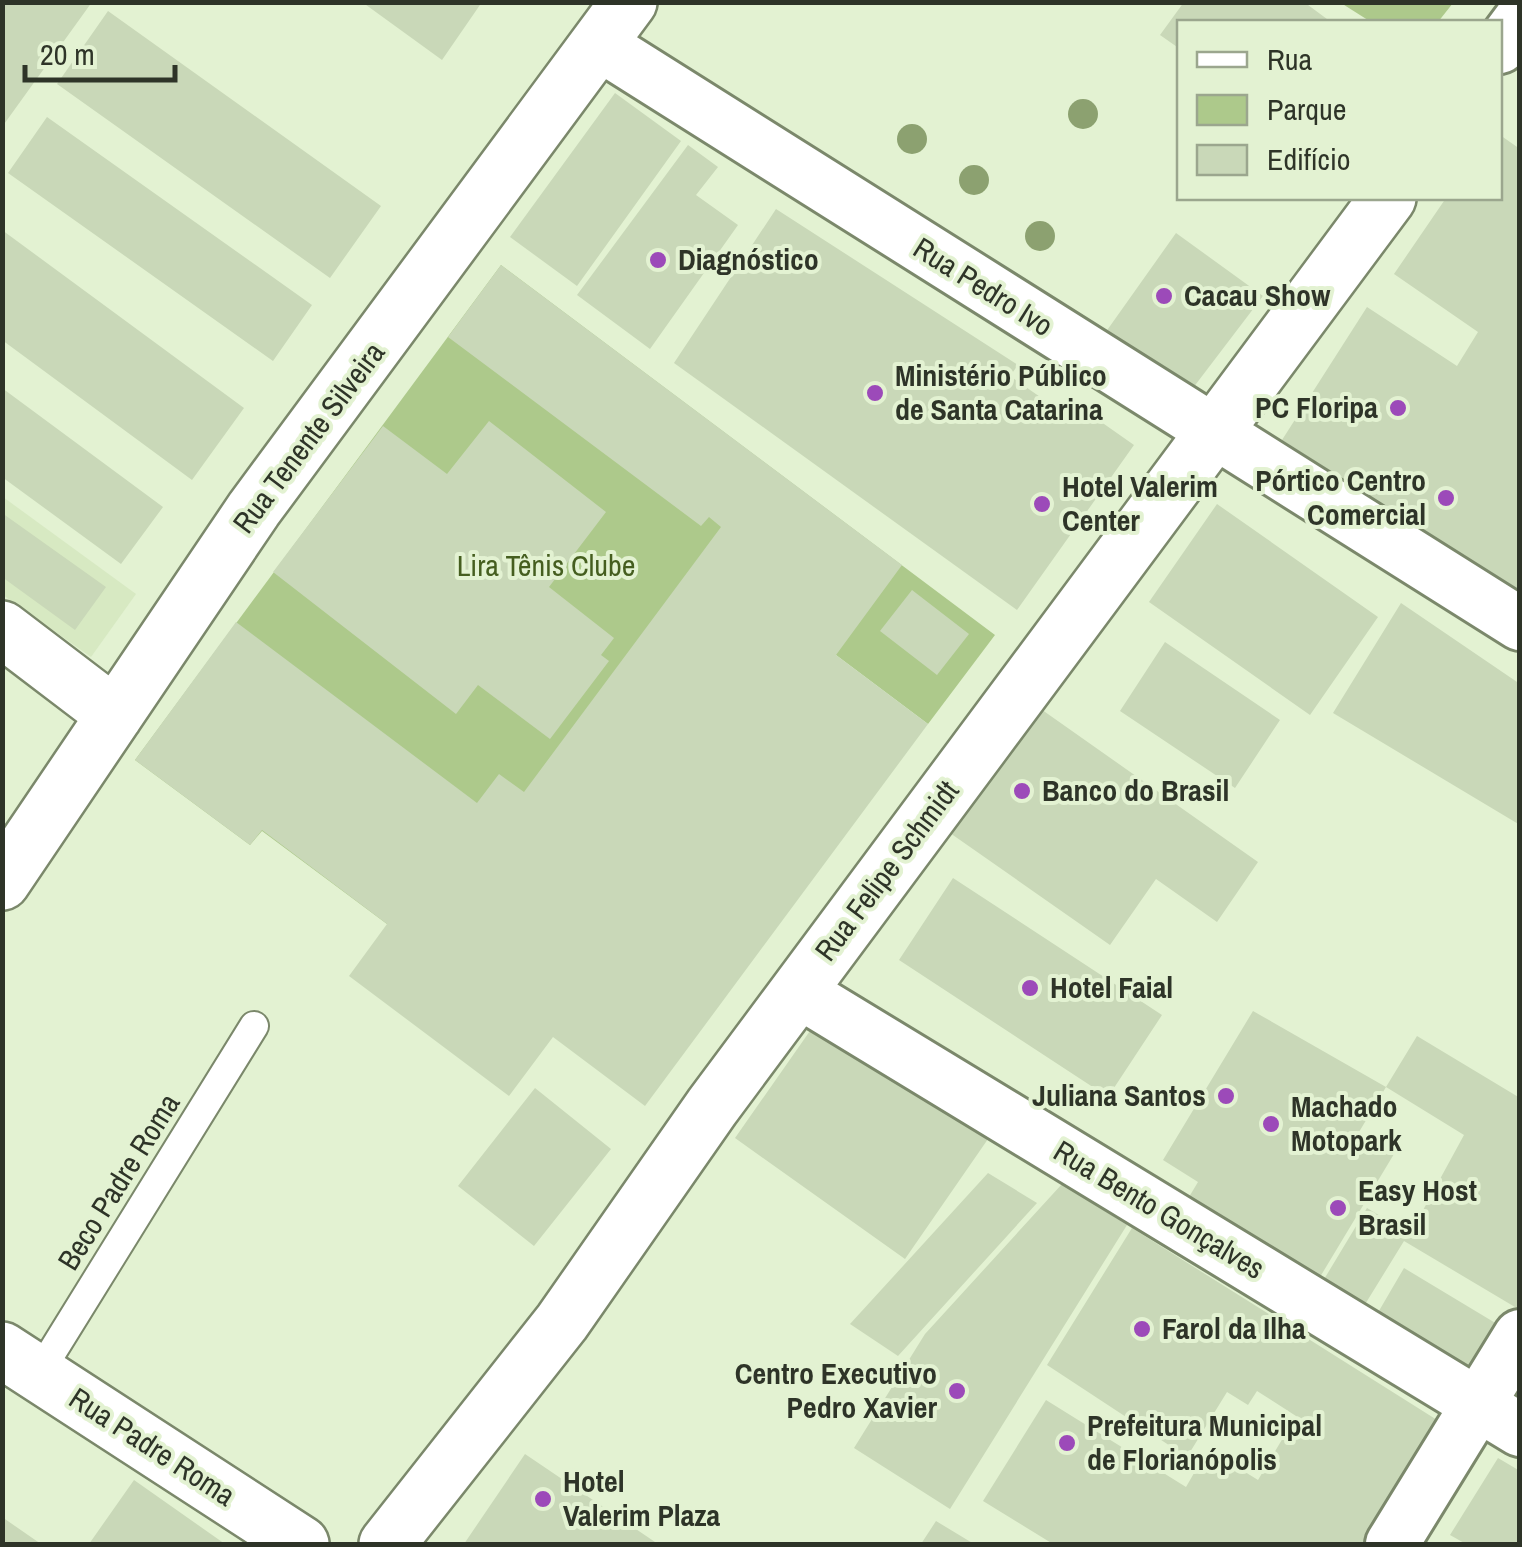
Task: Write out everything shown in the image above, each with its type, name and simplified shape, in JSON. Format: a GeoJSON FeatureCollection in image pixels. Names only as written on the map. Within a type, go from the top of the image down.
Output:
{"type":"FeatureCollection","features":[{"type":"Feature","properties":{"kind":"street"},"geometry":{"type":"LineString","coordinates":[[1502,44],[1520,20]]}},
{"type":"Feature","properties":{"kind":"street","name":"Rua Pedro Ivo"},"geometry":{"type":"LineString","coordinates":[[614,24],[1213,432],[1520,624]]}},
{"type":"Feature","properties":{"kind":"street","name":"Rua Tenente Silveira"},"geometry":{"type":"LineString","coordinates":[[2,882],[254,509],[614,24]]}},
{"type":"Feature","properties":{"kind":"street","name":"Rua Felipe Schmidt"},"geometry":{"type":"LineString","coordinates":[[387,1544],[562,1322],[798,991],[1387,200]]}},
{"type":"Feature","properties":{"kind":"street"},"geometry":{"type":"LineString","coordinates":[[2,629],[115,715]]}},
{"type":"Feature","properties":{"kind":"street","name":"Rua Bento Gonçalves"},"geometry":{"type":"LineString","coordinates":[[798,991],[1499,1417]]}},
{"type":"Feature","properties":{"kind":"street"},"geometry":{"type":"LineString","coordinates":[[1392,1544],[1499,1417],[1520,1336]]}},
{"type":"Feature","properties":{"kind":"street","name":"Rua Padre Roma"},"geometry":{"type":"LineString","coordinates":[[21,1362],[301,1544]]}},
{"type":"Feature","properties":{"kind":"lane","name":"Beco Padre Roma"},"geometry":{"type":"LineString","coordinates":[[21,1362],[254,1026]]}},
{"type":"Feature","properties":{"kind":"shaded area"},"geometry":{"type":"Polygon","coordinates":[[[3,497],[136,594],[91,657],[3,595],[3,497]]]}},
{"type":"Feature","properties":{"kind":"green space"},"geometry":{"type":"Polygon","coordinates":[[[1341,3],[1453,3],[1440,20],[1368,20],[1341,3]]]}},
{"type":"Feature","properties":{"kind":"green space","name":"Lira Tênis Clube"},"geometry":{"type":"Polygon","coordinates":[[[501,265],[995,635],[928,724],[836,655],[387,924],[262,831],[250,845],[135,760],[501,265]]]}},
{"type":"Feature","properties":{"kind":"building"},"geometry":{"type":"Polygon","coordinates":[[[2,2],[92,2],[2,127],[2,2]]]}},
{"type":"Feature","properties":{"kind":"building"},"geometry":{"type":"Polygon","coordinates":[[[362,2],[482,2],[442,60],[362,2]]]}},
{"type":"Feature","properties":{"kind":"building"},"geometry":{"type":"Polygon","coordinates":[[[1184,2],[1304,2],[1328,20],[1177,20],[1177,47],[1160,35],[1184,2]]]}},
{"type":"Feature","properties":{"kind":"building"},"geometry":{"type":"Polygon","coordinates":[[[108,11],[381,206],[330,278],[57,84],[108,11]]]}},
{"type":"Feature","properties":{"kind":"building"},"geometry":{"type":"Polygon","coordinates":[[[615,93],[681,141],[577,286],[510,237],[615,93]]]}},
{"type":"Feature","properties":{"kind":"building"},"geometry":{"type":"Polygon","coordinates":[[[47,117],[312,305],[273,361],[8,173],[47,117]]]}},
{"type":"Feature","properties":{"kind":"building","name":"Pórtico Centro Comercial"},"geometry":{"type":"Polygon","coordinates":[[[1502,136],[1520,149],[1520,593],[1282,440],[1367,307],[1457,366],[1478,332],[1394,274],[1445,200],[1502,200],[1502,136]]]}},
{"type":"Feature","properties":{"kind":"building","name":"Diagnóstico"},"geometry":{"type":"Polygon","coordinates":[[[688,145],[718,167],[696,195],[738,225],[650,349],[577,295],[688,145]]]}},
{"type":"Feature","properties":{"kind":"building","name":"Ministério Público de Santa Catarina"},"geometry":{"type":"Polygon","coordinates":[[[776,209],[1018,365],[1010,376],[1059,410],[1067,398],[1134,445],[1017,610],[674,363],[776,209]]]}},
{"type":"Feature","properties":{"kind":"building"},"geometry":{"type":"Polygon","coordinates":[[[2,230],[244,408],[192,480],[2,340],[2,230]]]}},
{"type":"Feature","properties":{"kind":"building","name":"Cacau Show"},"geometry":{"type":"Polygon","coordinates":[[[1176,233],[1263,296],[1193,388],[1103,336],[1176,233]]]}},
{"type":"Feature","properties":{"kind":"building"},"geometry":{"type":"Polygon","coordinates":[[[501,265],[902,565],[836,655],[928,724],[645,1106],[553,1037],[509,1096],[349,976],[387,924],[262,830],[250,845],[135,760],[236,622],[477,803],[499,774],[524,792],[721,527],[709,517],[701,526],[448,337],[501,265]]]}},
{"type":"Feature","properties":{"kind":"building"},"geometry":{"type":"Polygon","coordinates":[[[2,388],[163,507],[121,564],[2,477],[2,388]]]}},
{"type":"Feature","properties":{"kind":"building"},"geometry":{"type":"Polygon","coordinates":[[[489,421],[606,512],[549,587],[614,638],[601,655],[609,661],[550,739],[478,685],[456,714],[273,572],[383,426],[447,474],[489,421]]]}},
{"type":"Feature","properties":{"kind":"building"},"geometry":{"type":"Polygon","coordinates":[[[1217,504],[1378,617],[1310,715],[1149,602],[1217,504]]]}},
{"type":"Feature","properties":{"kind":"building"},"geometry":{"type":"Polygon","coordinates":[[[2,513],[106,587],[75,630],[2,577],[2,513]]]}},
{"type":"Feature","properties":{"kind":"building"},"geometry":{"type":"Polygon","coordinates":[[[912,590],[969,634],[937,675],[880,631],[912,590]]]}},
{"type":"Feature","properties":{"kind":"building"},"geometry":{"type":"Polygon","coordinates":[[[1401,603],[1520,684],[1520,825],[1333,713],[1401,603]]]}},
{"type":"Feature","properties":{"kind":"building"},"geometry":{"type":"Polygon","coordinates":[[[1165,642],[1280,720],[1235,788],[1120,711],[1165,642]]]}},
{"type":"Feature","properties":{"kind":"building"},"geometry":{"type":"Polygon","coordinates":[[[1038,707],[1258,862],[1217,922],[1156,879],[1110,945],[950,833],[1038,707]]]}},
{"type":"Feature","properties":{"kind":"building","name":"Hotel Faial"},"geometry":{"type":"Polygon","coordinates":[[[953,878],[1162,1015],[1108,1097],[899,960],[953,878]]]}},
{"type":"Feature","properties":{"kind":"building"},"geometry":{"type":"Polygon","coordinates":[[[1253,1011],[1386,1087],[1359,1132],[1394,1154],[1317,1282],[1283,1261],[1286,1255],[1189,1197],[1198,1182],[1163,1160],[1253,1011]]]}},
{"type":"Feature","properties":{"kind":"building"},"geometry":{"type":"Polygon","coordinates":[[[812,1028],[988,1139],[905,1259],[735,1138],[812,1028]]]}},
{"type":"Feature","properties":{"kind":"building"},"geometry":{"type":"Polygon","coordinates":[[[1417,1036],[1520,1098],[1520,1310],[1404,1241],[1364,1306],[1323,1281],[1367,1208],[1410,1234],[1464,1135],[1386,1087],[1417,1036]]]}},
{"type":"Feature","properties":{"kind":"building"},"geometry":{"type":"Polygon","coordinates":[[[535,1088],[611,1149],[534,1246],[458,1186],[535,1088]]]}},
{"type":"Feature","properties":{"kind":"building"},"geometry":{"type":"Polygon","coordinates":[[[988,1173],[1037,1203],[898,1356],[850,1324],[988,1173]]]}},
{"type":"Feature","properties":{"kind":"building","name":"Centro Executivo Pedro Xavier"},"geometry":{"type":"Polygon","coordinates":[[[1062,1184],[1127,1225],[950,1509],[854,1448],[925,1334],[1062,1184]]]}},
{"type":"Feature","properties":{"kind":"building"},"geometry":{"type":"Polygon","coordinates":[[[1132,1228],[1445,1425],[1371,1544],[1053,1544],[983,1501],[1046,1400],[1186,1487],[1208,1449],[1258,1480],[1296,1416],[1257,1391],[1248,1405],[1227,1392],[1187,1457],[1047,1365],[1132,1228]]]}},
{"type":"Feature","properties":{"kind":"building"},"geometry":{"type":"Polygon","coordinates":[[[1404,1268],[1507,1330],[1479,1378],[1376,1316],[1404,1268]]]}},
{"type":"Feature","properties":{"kind":"building","name":"Hotel Valerim Plaza"},"geometry":{"type":"Polygon","coordinates":[[[525,1454],[658,1544],[464,1544],[525,1454]]]}},
{"type":"Feature","properties":{"kind":"building"},"geometry":{"type":"Polygon","coordinates":[[[1498,1458],[1520,1471],[1520,1544],[1466,1544],[1450,1535],[1498,1458]]]}},
{"type":"Feature","properties":{"kind":"building"},"geometry":{"type":"Polygon","coordinates":[[[134,1480],[225,1544],[89,1544],[134,1480]]]}},
{"type":"Feature","properties":{"kind":"building"},"geometry":{"type":"Polygon","coordinates":[[[2,1517],[41,1544],[2,1544],[2,1517]]]}},
{"type":"Feature","properties":{"kind":"building"},"geometry":{"type":"Polygon","coordinates":[[[936,1521],[974,1544],[921,1544],[936,1521]]]}},
{"type":"Feature","properties":{"kind":"place","name":"Diagnóstico"},"geometry":{"type":"Point","coordinates":[658,260]}},
{"type":"Feature","properties":{"kind":"place","name":"Cacau Show"},"geometry":{"type":"Point","coordinates":[1164,296]}},
{"type":"Feature","properties":{"kind":"place","name":"Ministério Público de Santa Catarina"},"geometry":{"type":"Point","coordinates":[875,393]}},
{"type":"Feature","properties":{"kind":"place","name":"PC Floripa"},"geometry":{"type":"Point","coordinates":[1398,408]}},
{"type":"Feature","properties":{"kind":"place","name":"Pórtico Centro Comercial"},"geometry":{"type":"Point","coordinates":[1446,498]}},
{"type":"Feature","properties":{"kind":"place","name":"Hotel Valerim Center"},"geometry":{"type":"Point","coordinates":[1042,504]}},
{"type":"Feature","properties":{"kind":"place","name":"Banco do Brasil"},"geometry":{"type":"Point","coordinates":[1022,791]}},
{"type":"Feature","properties":{"kind":"place","name":"Hotel Faial"},"geometry":{"type":"Point","coordinates":[1030,988]}},
{"type":"Feature","properties":{"kind":"place","name":"Juliana Santos"},"geometry":{"type":"Point","coordinates":[1226,1096]}},
{"type":"Feature","properties":{"kind":"place","name":"Machado Motopark"},"geometry":{"type":"Point","coordinates":[1271,1124]}},
{"type":"Feature","properties":{"kind":"place","name":"Easy Host Brasil"},"geometry":{"type":"Point","coordinates":[1338,1208]}},
{"type":"Feature","properties":{"kind":"place","name":"Farol da Ilha"},"geometry":{"type":"Point","coordinates":[1142,1329]}},
{"type":"Feature","properties":{"kind":"place","name":"Centro Executivo Pedro Xavier"},"geometry":{"type":"Point","coordinates":[957,1391]}},
{"type":"Feature","properties":{"kind":"place","name":"Prefeitura Municipal de Florianópolis"},"geometry":{"type":"Point","coordinates":[1067,1443]}},
{"type":"Feature","properties":{"kind":"place","name":"Hotel Valerim Plaza"},"geometry":{"type":"Point","coordinates":[543,1499]}}]}
